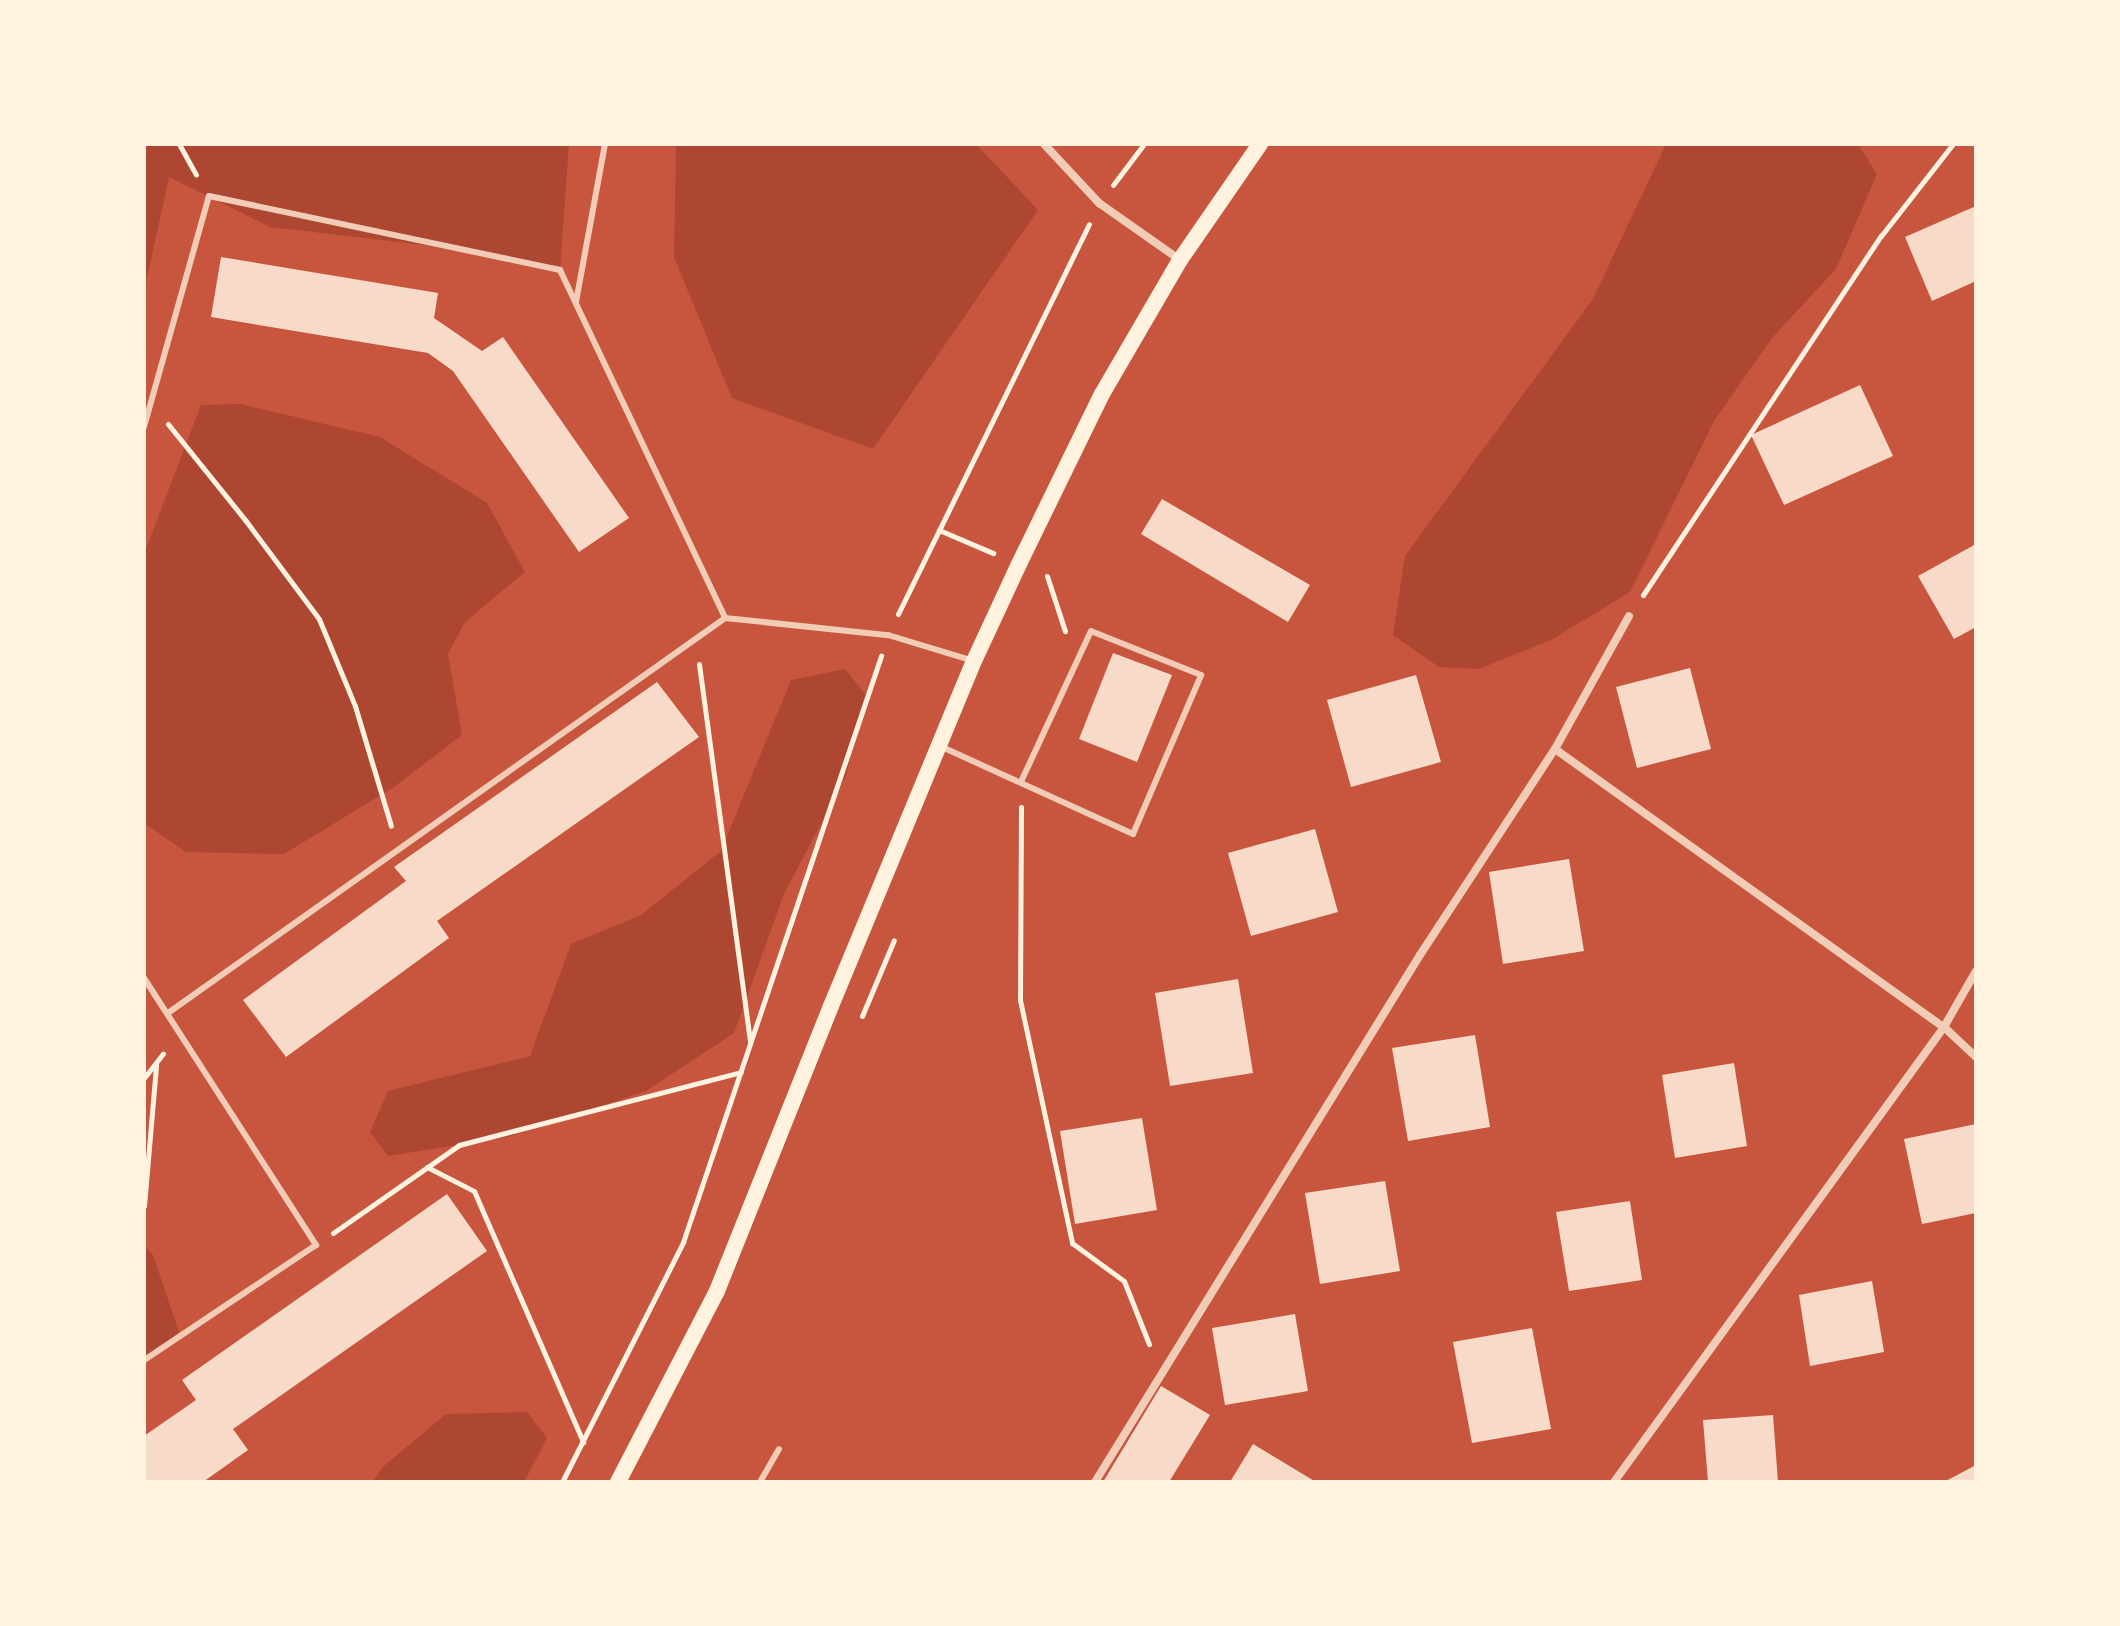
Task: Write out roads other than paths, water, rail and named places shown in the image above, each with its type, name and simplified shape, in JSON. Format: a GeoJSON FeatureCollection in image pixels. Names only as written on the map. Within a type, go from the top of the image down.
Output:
{"type":"FeatureCollection","features":[{"type":"Feature","properties":{"kind":"main road"},"geometry":{"type":"LineString","coordinates":[[618,1482],[717,1291],[974,661],[1102,394],[1180,260],[1260,144]]}},
{"type":"Feature","properties":{"kind":"street"},"geometry":{"type":"LineString","coordinates":[[1044,144],[1099,203],[1180,260]]}},
{"type":"Feature","properties":{"kind":"street"},"geometry":{"type":"LineString","coordinates":[[1095,1482],[1420,955],[1555,749],[1629,616]]}},
{"type":"Feature","properties":{"kind":"street"},"geometry":{"type":"LineString","coordinates":[[1555,749],[1944,1027],[1976,1057]]}},
{"type":"Feature","properties":{"kind":"street"},"geometry":{"type":"LineString","coordinates":[[1614,1482],[1944,1027],[1976,971]]}},
{"type":"Feature","properties":{"kind":"lane"},"geometry":{"type":"LineString","coordinates":[[576,304],[605,144]]}},
{"type":"Feature","properties":{"kind":"lane"},"geometry":{"type":"LineString","coordinates":[[144,427],[209,196],[560,270],[725,618]]}},
{"type":"Feature","properties":{"kind":"lane"},"geometry":{"type":"LineString","coordinates":[[168,1013],[725,618],[888,635],[974,661]]}},
{"type":"Feature","properties":{"kind":"lane"},"geometry":{"type":"LineString","coordinates":[[939,745],[1133,834],[1201,675],[1091,631],[1021,782]]}},
{"type":"Feature","properties":{"kind":"lane"},"geometry":{"type":"LineString","coordinates":[[144,978],[316,1245],[144,1360]]}},
{"type":"Feature","properties":{"kind":"lane"},"geometry":{"type":"LineString","coordinates":[[760,1482],[779,1449]]}}]}
